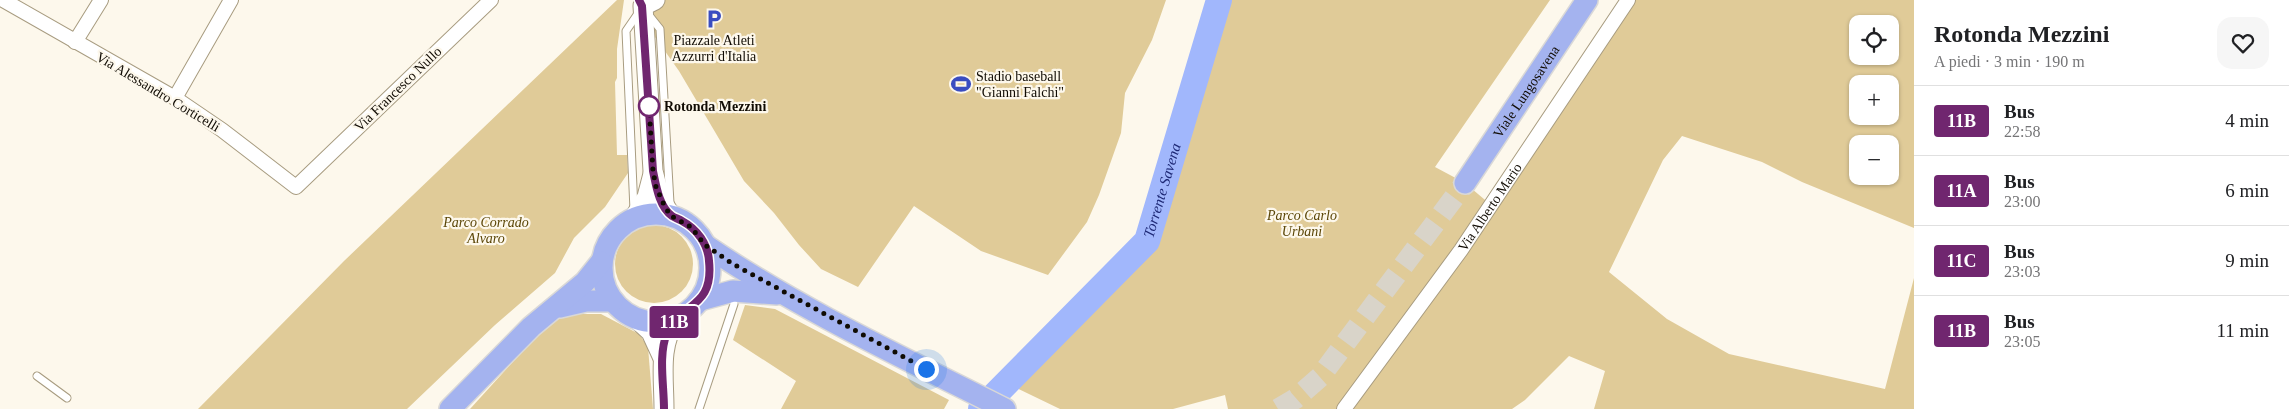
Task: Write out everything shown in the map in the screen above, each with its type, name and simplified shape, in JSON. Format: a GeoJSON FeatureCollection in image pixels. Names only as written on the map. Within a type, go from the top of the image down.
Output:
{"type":"FeatureCollection","features":[{"type":"Feature","properties":{"kind":"main road","name":"Viale Lungosavena"},"geometry":{"type":"LineString","coordinates":[[1465,183],[1587,0]]}},
{"type":"Feature","properties":{"kind":"main road"},"geometry":{"type":"LineString","coordinates":[[705,245],[709,258],[710,272],[707,285],[700,300],[686,313],[663,322],[637,319],[624,312],[612,301],[602,276],[601,262],[605,248],[612,236],[622,225],[634,218],[659,214],[671,216],[691,227],[705,245],[733,264],[894,354],[1005,409]]}},
{"type":"Feature","properties":{"kind":"main road"},"geometry":{"type":"LineString","coordinates":[[450,409],[531,327],[585,282],[601,262]]}},
{"type":"Feature","properties":{"kind":"main road"},"geometry":{"type":"LineString","coordinates":[[700,300],[733,290],[770,292],[794,299]]}},
{"type":"Feature","properties":{"kind":"main road"},"geometry":{"type":"LineString","coordinates":[[553,309],[586,300],[612,301]]}},
{"type":"Feature","properties":{"kind":"street","name":"Via Alessandro Corticelli"},"geometry":{"type":"LineString","coordinates":[[3,0],[175,98],[222,130],[296,187],[305,179]]}},
{"type":"Feature","properties":{"kind":"street"},"geometry":{"type":"LineString","coordinates":[[75,42],[101,0]]}},
{"type":"Feature","properties":{"kind":"street"},"geometry":{"type":"LineString","coordinates":[[175,98],[231,0]]}},
{"type":"Feature","properties":{"kind":"street","name":"Via Francesco Nullo"},"geometry":{"type":"LineString","coordinates":[[305,179],[491,0]]}},
{"type":"Feature","properties":{"kind":"street","name":"Via Alberto Mario"},"geometry":{"type":"LineString","coordinates":[[1344,409],[1461,250],[1628,0]]}},
{"type":"Feature","properties":{"kind":"street"},"geometry":{"type":"LineString","coordinates":[[645,2],[653,171],[660,198],[671,216]]}},
{"type":"Feature","properties":{"kind":"street"},"geometry":{"type":"LineString","coordinates":[[634,218],[647,197],[653,171]]}},
{"type":"Feature","properties":{"kind":"street"},"geometry":{"type":"LineString","coordinates":[[664,409],[663,358],[665,341],[676,318]]}},
{"type":"Feature","properties":{"kind":"street"},"geometry":{"type":"LineString","coordinates":[[637,319],[651,332],[663,358]]}},
{"type":"Feature","properties":{"kind":"lane"},"geometry":{"type":"LineString","coordinates":[[634,218],[626,31],[645,2],[660,29],[671,216]]}},
{"type":"Feature","properties":{"kind":"lane"},"geometry":{"type":"LineString","coordinates":[[699,409],[734,304]]}},
{"type":"Feature","properties":{"kind":"lane"},"geometry":{"type":"LineString","coordinates":[[37,376],[67,398]]}},
{"type":"Feature","properties":{"kind":"green space","name":"Parco Corrado Alvaro"},"geometry":{"type":"Polygon","coordinates":[[[617,0],[624,0],[617,49],[617,78],[615,82],[617,155],[627,155],[628,173],[605,207],[574,238],[555,273],[495,325],[407,409],[198,409],[344,261],[617,0]]]}},
{"type":"Feature","properties":{"kind":"green space"},"geometry":{"type":"Polygon","coordinates":[[[652,0],[1166,0],[1152,40],[1125,93],[1121,133],[1099,195],[1087,222],[1048,275],[981,251],[914,206],[858,287],[821,269],[774,213],[744,181],[679,71],[638,13],[652,0]]]}},
{"type":"Feature","properties":{"kind":"green space","name":"Parco Carlo Urbani"},"geometry":{"type":"Polygon","coordinates":[[[1219,0],[1550,0],[1435,167],[1465,183],[1491,205],[1628,0],[1914,0],[1914,228],[1802,182],[1762,162],[1682,136],[1663,160],[1609,272],[1667,319],[1729,354],[1885,389],[1914,278],[1914,409],[1594,409],[1605,371],[1569,356],[1525,400],[1512,409],[1228,409],[1225,395],[1173,409],[1060,409],[1006,383],[1147,241],[1219,0]]]}},
{"type":"Feature","properties":{"kind":"green space"},"geometry":{"type":"Polygon","coordinates":[[[654,225],[669,228],[681,237],[690,249],[693,264],[690,279],[681,291],[669,300],[654,303],[639,300],[627,291],[618,279],[615,264],[618,249],[627,237],[639,228],[654,225]]]}},
{"type":"Feature","properties":{"kind":"green space"},"geometry":{"type":"Polygon","coordinates":[[[745,305],[775,309],[949,400],[944,409],[781,409],[796,381],[733,340],[745,305]]]}},
{"type":"Feature","properties":{"kind":"green space"},"geometry":{"type":"Polygon","coordinates":[[[577,314],[601,314],[639,334],[648,347],[653,409],[470,409],[542,330],[561,317],[577,314]]]}},
{"type":"Feature","properties":{"kind":"waterway","name":"Torrente Savena"},"geometry":{"type":"LineString","coordinates":[[981,409],[1147,241],[1219,0]]}},
{"type":"Feature","properties":{"kind":"tunnel"},"geometry":{"type":"LineString","coordinates":[[1278,409],[1295,399],[1320,377],[1465,183]]}},
{"type":"Feature","properties":{"kind":"bus line","name":"11B"},"geometry":{"type":"LineString","coordinates":[[639,0],[642,6],[653,171],[656,187],[671,216],[682,220],[699,235],[705,245],[709,258],[710,272],[705,292],[700,300],[686,313],[676,318],[668,332],[663,350],[664,409]]}},
{"type":"Feature","properties":{"kind":"place","name":"Piazzale Atleti Azzurri d'Italia"},"geometry":{"type":"Point","coordinates":[714,19]}},
{"type":"Feature","properties":{"kind":"place","name":"Stadio baseball \"Gianni Falchi\""},"geometry":{"type":"Point","coordinates":[961,84]}},
{"type":"Feature","properties":{"kind":"place","name":"Rotonda Mezzini"},"geometry":{"type":"Point","coordinates":[649,106]}},
{"type":"Feature","properties":{"kind":"route"},"geometry":{"type":"LineString","coordinates":[[649,106],[653,171],[656,187],[671,216],[682,220],[699,235],[705,245],[733,264],[894,354],[926,369]]}}]}
